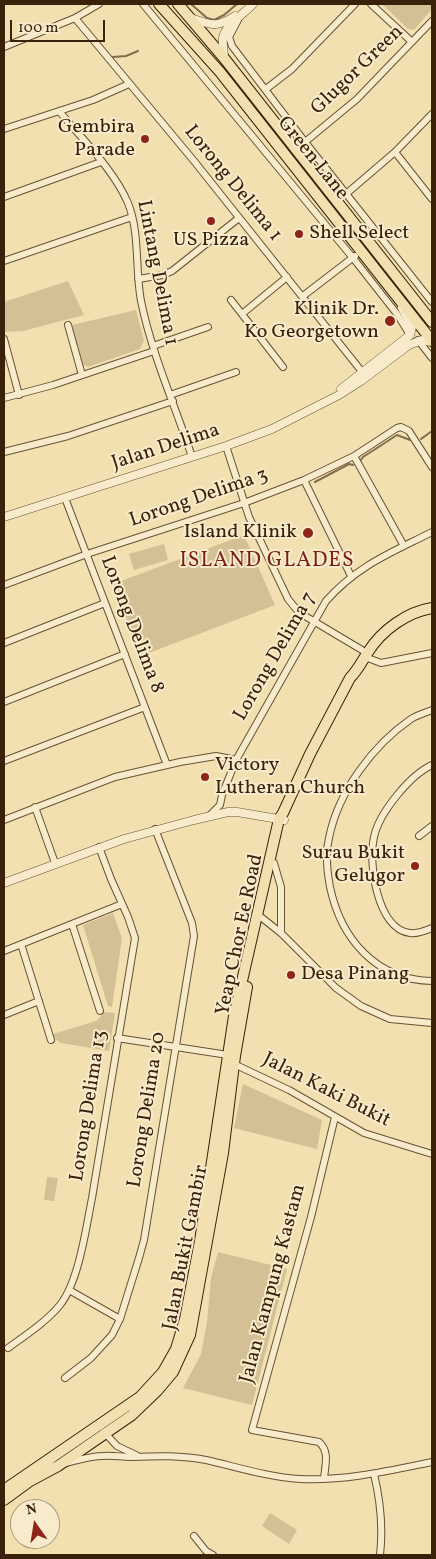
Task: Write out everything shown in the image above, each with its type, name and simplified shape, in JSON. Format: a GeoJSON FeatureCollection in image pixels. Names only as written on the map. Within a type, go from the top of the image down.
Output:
{"type":"FeatureCollection","features":[{"type":"Feature","properties":{"kind":"main road","name":"Green Lane"},"geometry":{"type":"LineString","coordinates":[[159,4],[220,72],[432,341]]}},
{"type":"Feature","properties":{"kind":"main road"},"geometry":{"type":"LineString","coordinates":[[169,4],[195,31],[204,36]]}},
{"type":"Feature","properties":{"kind":"main road"},"geometry":{"type":"LineString","coordinates":[[178,4],[204,36]]}},
{"type":"Feature","properties":{"kind":"main road","name":"Green Lane"},"geometry":{"type":"LineString","coordinates":[[204,36],[224,58],[432,322]]}},
{"type":"Feature","properties":{"kind":"main road"},"geometry":{"type":"LineString","coordinates":[[363,653],[375,633],[391,621],[410,610],[432,604]]}},
{"type":"Feature","properties":{"kind":"main road"},"geometry":{"type":"LineString","coordinates":[[363,653],[384,632],[412,615],[432,608]]}},
{"type":"Feature","properties":{"kind":"main road","name":"Yeap Chor Ee Road"},"geometry":{"type":"LineString","coordinates":[[228,1055],[234,1016],[282,817],[310,754],[350,678],[356,672],[363,653]]}},
{"type":"Feature","properties":{"kind":"main road","name":"Yeap Chor Ee Road"},"geometry":{"type":"LineString","coordinates":[[234,1064],[259,916],[274,863],[282,817]]}},
{"type":"Feature","properties":{"kind":"main road","name":"Jalan Bukit Gambir"},"geometry":{"type":"LineString","coordinates":[[6,1485],[140,1397],[163,1372],[176,1349],[185,1319],[200,1241],[228,1055]]}},
{"type":"Feature","properties":{"kind":"main road","name":"Jalan Bukit Gambir"},"geometry":{"type":"LineString","coordinates":[[4,1500],[30,1481],[58,1466],[132,1415],[157,1391],[173,1372],[190,1335],[223,1153],[234,1064]]}},
{"type":"Feature","properties":{"kind":"street"},"geometry":{"type":"LineString","coordinates":[[4,47],[75,18],[100,4]]}},
{"type":"Feature","properties":{"kind":"street"},"geometry":{"type":"LineString","coordinates":[[143,4],[353,258],[397,314],[410,335]]}},
{"type":"Feature","properties":{"kind":"street"},"geometry":{"type":"LineString","coordinates":[[266,89],[292,70],[355,4]]}},
{"type":"Feature","properties":{"kind":"street"},"geometry":{"type":"LineString","coordinates":[[371,4],[412,42]]}},
{"type":"Feature","properties":{"kind":"street"},"geometry":{"type":"LineString","coordinates":[[190,18],[207,24],[223,24],[252,5]]}},
{"type":"Feature","properties":{"kind":"street"},"geometry":{"type":"LineString","coordinates":[[224,58],[222,42],[224,33],[252,5]]}},
{"type":"Feature","properties":{"kind":"street"},"geometry":{"type":"LineString","coordinates":[[242,15],[231,32],[230,42],[305,142],[432,302]]}},
{"type":"Feature","properties":{"kind":"street","name":"Lorong Delima 1"},"geometry":{"type":"LineString","coordinates":[[75,18],[363,372]]}},
{"type":"Feature","properties":{"kind":"street","name":"Glugor Green"},"geometry":{"type":"LineString","coordinates":[[305,142],[357,99],[432,21]]}},
{"type":"Feature","properties":{"kind":"street"},"geometry":{"type":"LineString","coordinates":[[4,130],[93,100],[129,84]]}},
{"type":"Feature","properties":{"kind":"street","name":"Lintang Delima 1"},"geometry":{"type":"LineString","coordinates":[[59,111],[102,162],[120,188],[128,204],[134,229],[141,300],[153,349],[192,457]]}},
{"type":"Feature","properties":{"kind":"street"},"geometry":{"type":"LineString","coordinates":[[346,194],[395,152],[432,114]]}},
{"type":"Feature","properties":{"kind":"street"},"geometry":{"type":"LineString","coordinates":[[395,152],[432,199]]}},
{"type":"Feature","properties":{"kind":"street"},"geometry":{"type":"LineString","coordinates":[[4,197],[102,162]]}},
{"type":"Feature","properties":{"kind":"street"},"geometry":{"type":"LineString","coordinates":[[304,198],[314,190]]}},
{"type":"Feature","properties":{"kind":"street"},"geometry":{"type":"LineString","coordinates":[[4,261],[132,217]]}},
{"type":"Feature","properties":{"kind":"street"},"geometry":{"type":"LineString","coordinates":[[138,279],[172,271],[239,218]]}},
{"type":"Feature","properties":{"kind":"street"},"geometry":{"type":"LineString","coordinates":[[303,296],[362,251]]}},
{"type":"Feature","properties":{"kind":"street"},"geometry":{"type":"LineString","coordinates":[[242,314],[287,277]]}},
{"type":"Feature","properties":{"kind":"street"},"geometry":{"type":"LineString","coordinates":[[400,299],[402,310],[412,327],[410,335]]}},
{"type":"Feature","properties":{"kind":"street"},"geometry":{"type":"LineString","coordinates":[[230,300],[283,367]]}},
{"type":"Feature","properties":{"kind":"street"},"geometry":{"type":"LineString","coordinates":[[68,325],[82,375]]}},
{"type":"Feature","properties":{"kind":"street"},"geometry":{"type":"LineString","coordinates":[[4,398],[82,375],[208,327]]}},
{"type":"Feature","properties":{"kind":"street","name":"Jalan Delima"},"geometry":{"type":"LineString","coordinates":[[332,397],[410,335]]}},
{"type":"Feature","properties":{"kind":"street"},"geometry":{"type":"LineString","coordinates":[[4,339],[19,395]]}},
{"type":"Feature","properties":{"kind":"street"},"geometry":{"type":"LineString","coordinates":[[418,340],[432,341]]}},
{"type":"Feature","properties":{"kind":"street"},"geometry":{"type":"LineString","coordinates":[[418,340],[432,358]]}},
{"type":"Feature","properties":{"kind":"street","name":"Jalan Delima"},"geometry":{"type":"LineString","coordinates":[[4,517],[226,446],[272,429],[361,382],[418,340]]}},
{"type":"Feature","properties":{"kind":"street"},"geometry":{"type":"LineString","coordinates":[[4,452],[68,436],[172,398],[236,372]]}},
{"type":"Feature","properties":{"kind":"street","name":"Lorong Delima 3"},"geometry":{"type":"LineString","coordinates":[[4,585],[87,554],[304,480],[354,456],[397,428],[402,427],[410,430],[432,466]]}},
{"type":"Feature","properties":{"kind":"street"},"geometry":{"type":"LineString","coordinates":[[226,446],[249,517],[288,599],[297,610],[381,663],[432,653]]}},
{"type":"Feature","properties":{"kind":"street"},"geometry":{"type":"LineString","coordinates":[[354,456],[404,546]]}},
{"type":"Feature","properties":{"kind":"street"},"geometry":{"type":"LineString","coordinates":[[304,480],[351,576]]}},
{"type":"Feature","properties":{"kind":"street","name":"Lorong Delima 8"},"geometry":{"type":"LineString","coordinates":[[65,498],[167,764]]}},
{"type":"Feature","properties":{"kind":"street","name":"Lorong Delima 7"},"geometry":{"type":"LineString","coordinates":[[209,816],[220,805],[236,760],[326,601],[363,567],[432,532]]}},
{"type":"Feature","properties":{"kind":"street"},"geometry":{"type":"LineString","coordinates":[[4,643],[105,603]]}},
{"type":"Feature","properties":{"kind":"street"},"geometry":{"type":"LineString","coordinates":[[4,702],[125,654]]}},
{"type":"Feature","properties":{"kind":"street"},"geometry":{"type":"LineString","coordinates":[[4,761],[145,707]]}},
{"type":"Feature","properties":{"kind":"street"},"geometry":{"type":"LineString","coordinates":[[432,710],[413,718],[396,731],[366,762],[346,790],[333,820],[328,840],[327,861],[328,877],[335,907],[341,923],[355,944],[377,964],[417,981],[432,981]]}},
{"type":"Feature","properties":{"kind":"street"},"geometry":{"type":"LineString","coordinates":[[4,820],[100,782],[167,764],[216,756],[236,760]]}},
{"type":"Feature","properties":{"kind":"street"},"geometry":{"type":"LineString","coordinates":[[432,765],[418,773],[384,813],[373,838],[372,858],[374,886],[379,900],[392,922],[402,931],[411,934],[432,928]]}},
{"type":"Feature","properties":{"kind":"street"},"geometry":{"type":"LineString","coordinates":[[224,790],[228,812]]}},
{"type":"Feature","properties":{"kind":"street"},"geometry":{"type":"LineString","coordinates":[[34,808],[55,863]]}},
{"type":"Feature","properties":{"kind":"street"},"geometry":{"type":"LineString","coordinates":[[4,883],[99,847],[156,829],[209,816],[236,812],[282,817]]}},
{"type":"Feature","properties":{"kind":"street"},"geometry":{"type":"LineString","coordinates":[[419,836],[432,826]]}},
{"type":"Feature","properties":{"kind":"street","name":"Lorong Delima 20"},"geometry":{"type":"LineString","coordinates":[[65,1378],[100,1349],[112,1335],[120,1319],[144,1240],[194,936],[193,927],[156,829]]}},
{"type":"Feature","properties":{"kind":"street","name":"Lorong Delima 13"},"geometry":{"type":"LineString","coordinates":[[8,1348],[51,1315],[69,1290],[84,1240],[92,1198],[135,938],[99,847]]}},
{"type":"Feature","properties":{"kind":"street"},"geometry":{"type":"LineString","coordinates":[[274,863],[281,887],[281,932]]}},
{"type":"Feature","properties":{"kind":"street"},"geometry":{"type":"LineString","coordinates":[[4,951],[122,904]]}},
{"type":"Feature","properties":{"kind":"street"},"geometry":{"type":"LineString","coordinates":[[259,916],[281,932],[336,988],[361,1006],[390,1019],[432,1023]]}},
{"type":"Feature","properties":{"kind":"street"},"geometry":{"type":"LineString","coordinates":[[72,924],[100,1011]]}},
{"type":"Feature","properties":{"kind":"street"},"geometry":{"type":"LineString","coordinates":[[21,944],[51,1040]]}},
{"type":"Feature","properties":{"kind":"street"},"geometry":{"type":"LineString","coordinates":[[4,1015],[39,1001]]}},
{"type":"Feature","properties":{"kind":"street"},"geometry":{"type":"LineString","coordinates":[[117,1038],[228,1055]]}},
{"type":"Feature","properties":{"kind":"street","name":"Jalan Kaki Bukit"},"geometry":{"type":"LineString","coordinates":[[234,1064],[289,1090],[356,1129],[377,1138],[432,1154]]}},
{"type":"Feature","properties":{"kind":"street","name":"Jalan Kampung Kastam"},"geometry":{"type":"LineString","coordinates":[[324,1479],[326,1452],[324,1446],[319,1442],[252,1430],[311,1217],[335,1116]]}},
{"type":"Feature","properties":{"kind":"street"},"geometry":{"type":"LineString","coordinates":[[69,1290],[120,1319]]}},
{"type":"Feature","properties":{"kind":"street"},"geometry":{"type":"LineString","coordinates":[[99,1424],[117,1446],[142,1456]]}},
{"type":"Feature","properties":{"kind":"street"},"geometry":{"type":"LineString","coordinates":[[58,1466],[92,1457],[181,1456],[278,1476],[324,1479],[349,1478],[432,1462]]}},
{"type":"Feature","properties":{"kind":"street"},"geometry":{"type":"LineString","coordinates":[[374,1474],[379,1494],[380,1555]]}},
{"type":"Feature","properties":{"kind":"street"},"geometry":{"type":"LineString","coordinates":[[194,1536],[213,1555]]}},
{"type":"Feature","properties":{"kind":"shaded area"},"geometry":{"type":"Polygon","coordinates":[[[382,4],[432,4],[432,9],[414,30],[408,29],[382,4]]]}},
{"type":"Feature","properties":{"kind":"shaded area"},"geometry":{"type":"Polygon","coordinates":[[[68,281],[84,315],[23,331],[4,332],[4,302],[68,281]]]}},
{"type":"Feature","properties":{"kind":"shaded area"},"geometry":{"type":"Polygon","coordinates":[[[136,310],[144,341],[140,349],[88,367],[82,364],[72,325],[136,310]]]}},
{"type":"Feature","properties":{"kind":"shaded area"},"geometry":{"type":"Polygon","coordinates":[[[244,535],[275,605],[141,656],[113,584],[244,535]]]}},
{"type":"Feature","properties":{"kind":"shaded area"},"geometry":{"type":"Polygon","coordinates":[[[164,544],[168,560],[134,570],[129,554],[164,544]]]}},
{"type":"Feature","properties":{"kind":"shaded area"},"geometry":{"type":"Polygon","coordinates":[[[113,913],[122,938],[112,1007],[108,1006],[83,925],[113,913]]]}},
{"type":"Feature","properties":{"kind":"shaded area"},"geometry":{"type":"Polygon","coordinates":[[[105,1012],[115,1013],[109,1051],[61,1043],[55,1039],[53,1034],[96,1021],[105,1012]]]}},
{"type":"Feature","properties":{"kind":"shaded area"},"geometry":{"type":"Polygon","coordinates":[[[243,1084],[322,1120],[317,1149],[234,1128],[243,1084]]]}},
{"type":"Feature","properties":{"kind":"shaded area"},"geometry":{"type":"Polygon","coordinates":[[[47,1177],[58,1178],[54,1201],[44,1200],[47,1177]]]}},
{"type":"Feature","properties":{"kind":"shaded area"},"geometry":{"type":"Polygon","coordinates":[[[218,1252],[287,1269],[252,1405],[183,1388],[201,1354],[207,1322],[211,1278],[218,1252]]]}},
{"type":"Feature","properties":{"kind":"shaded area"},"geometry":{"type":"Polygon","coordinates":[[[270,1513],[297,1530],[289,1544],[262,1526],[270,1513]]]}},
{"type":"Feature","properties":{"kind":"waterway"},"geometry":{"type":"LineString","coordinates":[[191,4],[207,18],[214,20],[224,15],[237,4]]}},
{"type":"Feature","properties":{"kind":"waterway"},"geometry":{"type":"LineString","coordinates":[[113,57],[126,56],[138,51]]}},
{"type":"Feature","properties":{"kind":"waterway"},"geometry":{"type":"LineString","coordinates":[[421,439],[432,431]]}},
{"type":"Feature","properties":{"kind":"waterway"},"geometry":{"type":"LineString","coordinates":[[360,461],[363,457],[397,435],[410,440]]}},
{"type":"Feature","properties":{"kind":"waterway"},"geometry":{"type":"LineString","coordinates":[[315,482],[349,464],[353,465]]}},
{"type":"Feature","properties":{"kind":"place","name":"Gembira Parade"},"geometry":{"type":"Point","coordinates":[145,139]}},
{"type":"Feature","properties":{"kind":"place","name":"US Pizza"},"geometry":{"type":"Point","coordinates":[211,221]}},
{"type":"Feature","properties":{"kind":"place","name":"Shell Select"},"geometry":{"type":"Point","coordinates":[299,234]}},
{"type":"Feature","properties":{"kind":"place","name":"Klinik Dr. Ko Georgetown"},"geometry":{"type":"Point","coordinates":[390,321]}},
{"type":"Feature","properties":{"kind":"place","name":"Island Klinik"},"geometry":{"type":"Point","coordinates":[308,533]}},
{"type":"Feature","properties":{"kind":"place","name":"Victory Lutheran Church"},"geometry":{"type":"Point","coordinates":[205,777]}},
{"type":"Feature","properties":{"kind":"place","name":"Surau Bukit Gelugor"},"geometry":{"type":"Point","coordinates":[415,866]}},
{"type":"Feature","properties":{"kind":"place","name":"Desa Pinang"},"geometry":{"type":"Point","coordinates":[291,975]}},
{"type":"Feature","properties":{"kind":"district","name":"ISLAND GLADES"},"geometry":{"type":"Point","coordinates":[267,562]}}]}
